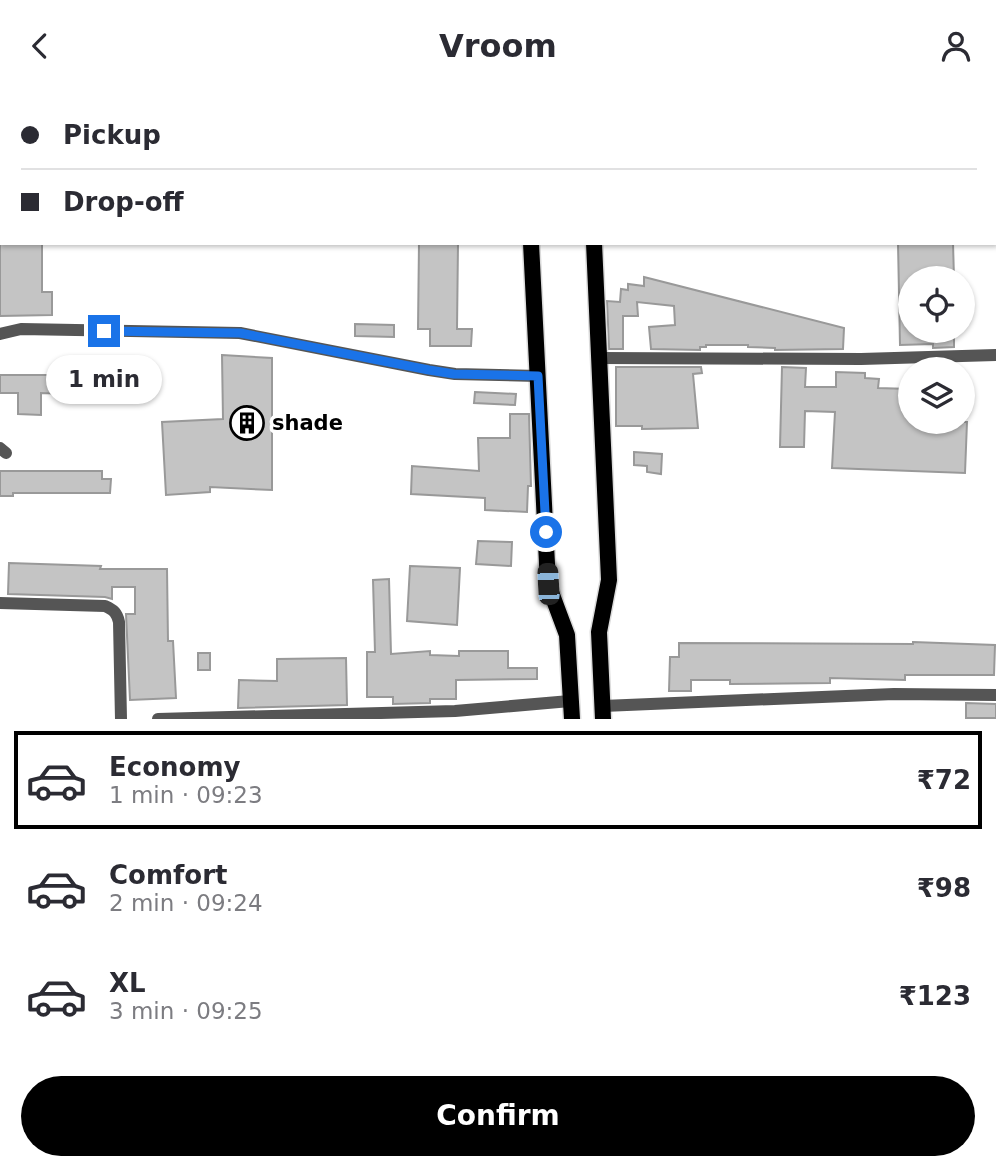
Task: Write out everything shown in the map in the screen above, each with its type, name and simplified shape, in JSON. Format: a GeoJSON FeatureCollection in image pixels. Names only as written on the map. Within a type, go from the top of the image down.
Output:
{"type":"FeatureCollection","features":[{"type":"Feature","properties":{"kind":"main road"},"geometry":{"type":"LineString","coordinates":[[531,245],[548,584],[567,635],[572,719]]}},
{"type":"Feature","properties":{"kind":"main road"},"geometry":{"type":"LineString","coordinates":[[594,245],[609,580],[598,632],[603,713]]}},
{"type":"Feature","properties":{"kind":"lane"},"geometry":{"type":"LineString","coordinates":[[0,334],[21,329],[240,333],[454,374],[538,376]]}},
{"type":"Feature","properties":{"kind":"lane"},"geometry":{"type":"LineString","coordinates":[[600,358],[861,359],[996,355]]}},
{"type":"Feature","properties":{"kind":"lane"},"geometry":{"type":"LineString","coordinates":[[0,603],[105,606],[113,609],[119,622],[121,719]]}},
{"type":"Feature","properties":{"kind":"lane"},"geometry":{"type":"LineString","coordinates":[[603,713],[894,694],[996,695]]}},
{"type":"Feature","properties":{"kind":"lane"},"geometry":{"type":"LineString","coordinates":[[158,719],[455,711],[570,701]]}},
{"type":"Feature","properties":{"kind":"building"},"geometry":{"type":"Polygon","coordinates":[[[0,245],[42,245],[42,292],[52,292],[52,315],[0,316],[0,245]]]}},
{"type":"Feature","properties":{"kind":"building"},"geometry":{"type":"Polygon","coordinates":[[[419,245],[458,245],[457,329],[472,329],[471,346],[430,346],[430,329],[418,329],[419,245]]]}},
{"type":"Feature","properties":{"kind":"building"},"geometry":{"type":"Polygon","coordinates":[[[898,245],[953,245],[954,266],[898,266],[898,245]]]}},
{"type":"Feature","properties":{"kind":"building"},"geometry":{"type":"Polygon","coordinates":[[[644,277],[844,328],[843,349],[775,350],[748,345],[706,345],[700,347],[700,350],[651,349],[649,327],[675,325],[674,306],[637,302],[638,316],[623,316],[623,349],[609,349],[607,301],[620,302],[621,289],[628,290],[628,284],[644,286],[644,277]]]}},
{"type":"Feature","properties":{"kind":"building"},"geometry":{"type":"Polygon","coordinates":[[[355,324],[394,325],[394,337],[355,336],[355,324]]]}},
{"type":"Feature","properties":{"kind":"building"},"geometry":{"type":"Polygon","coordinates":[[[900,343],[954,343],[954,347],[933,348],[933,344],[900,343]]]}},
{"type":"Feature","properties":{"kind":"building","name":"shade"},"geometry":{"type":"Polygon","coordinates":[[[222,355],[272,358],[272,490],[210,487],[210,492],[166,495],[162,422],[223,419],[222,355]]]}},
{"type":"Feature","properties":{"kind":"building"},"geometry":{"type":"Polygon","coordinates":[[[616,367],[701,367],[702,373],[693,374],[698,428],[642,429],[642,426],[616,426],[616,367]]]}},
{"type":"Feature","properties":{"kind":"building"},"geometry":{"type":"Polygon","coordinates":[[[782,367],[806,368],[805,387],[836,387],[836,372],[865,373],[865,378],[879,379],[878,388],[898,389],[898,434],[967,434],[965,473],[832,468],[835,412],[805,411],[804,447],[780,447],[782,367]]]}},
{"type":"Feature","properties":{"kind":"building"},"geometry":{"type":"Polygon","coordinates":[[[0,375],[67,375],[66,394],[41,393],[41,415],[18,414],[18,393],[0,393],[0,375]]]}},
{"type":"Feature","properties":{"kind":"building"},"geometry":{"type":"Polygon","coordinates":[[[475,392],[516,394],[515,405],[474,403],[475,392]]]}},
{"type":"Feature","properties":{"kind":"building"},"geometry":{"type":"Polygon","coordinates":[[[510,414],[529,414],[531,486],[528,486],[527,512],[485,510],[485,498],[411,494],[412,466],[479,471],[478,438],[510,438],[510,414]]]}},
{"type":"Feature","properties":{"kind":"building"},"geometry":{"type":"Polygon","coordinates":[[[634,452],[662,454],[661,474],[647,472],[647,466],[634,465],[634,452]]]}},
{"type":"Feature","properties":{"kind":"building"},"geometry":{"type":"Polygon","coordinates":[[[0,471],[102,471],[102,479],[111,479],[110,493],[13,493],[13,496],[0,496],[0,471]]]}},
{"type":"Feature","properties":{"kind":"building"},"geometry":{"type":"Polygon","coordinates":[[[478,541],[512,542],[511,566],[476,564],[478,541]]]}},
{"type":"Feature","properties":{"kind":"building"},"geometry":{"type":"Polygon","coordinates":[[[9,563],[101,566],[100,569],[167,569],[168,641],[173,641],[176,698],[130,700],[126,614],[135,614],[135,587],[112,587],[112,599],[8,594],[9,563]]]}},
{"type":"Feature","properties":{"kind":"building"},"geometry":{"type":"Polygon","coordinates":[[[410,566],[460,568],[457,625],[407,621],[410,566]]]}},
{"type":"Feature","properties":{"kind":"building"},"geometry":{"type":"Polygon","coordinates":[[[389,579],[391,654],[430,651],[430,655],[459,656],[459,651],[508,651],[508,668],[537,668],[537,679],[456,680],[456,699],[430,699],[430,703],[393,704],[393,697],[367,697],[367,652],[375,652],[373,580],[389,579]]]}},
{"type":"Feature","properties":{"kind":"building"},"geometry":{"type":"Polygon","coordinates":[[[913,642],[995,645],[994,675],[905,675],[905,680],[830,678],[830,683],[730,684],[730,680],[691,680],[691,691],[669,691],[670,657],[679,657],[679,643],[913,642]]]}},
{"type":"Feature","properties":{"kind":"building"},"geometry":{"type":"Polygon","coordinates":[[[198,653],[210,653],[210,670],[198,670],[198,653]]]}},
{"type":"Feature","properties":{"kind":"building"},"geometry":{"type":"Polygon","coordinates":[[[346,658],[347,705],[238,708],[239,680],[277,681],[277,659],[346,658]]]}},
{"type":"Feature","properties":{"kind":"building"},"geometry":{"type":"Polygon","coordinates":[[[966,703],[996,704],[996,718],[966,718],[966,703]]]}},
{"type":"Feature","properties":{"kind":"place","name":"shade"},"geometry":{"type":"Point","coordinates":[247,423]}},
{"type":"Feature","properties":{"kind":"route"},"geometry":{"type":"LineString","coordinates":[[104,331],[240,333],[454,374],[538,376],[546,532]]}}]}
